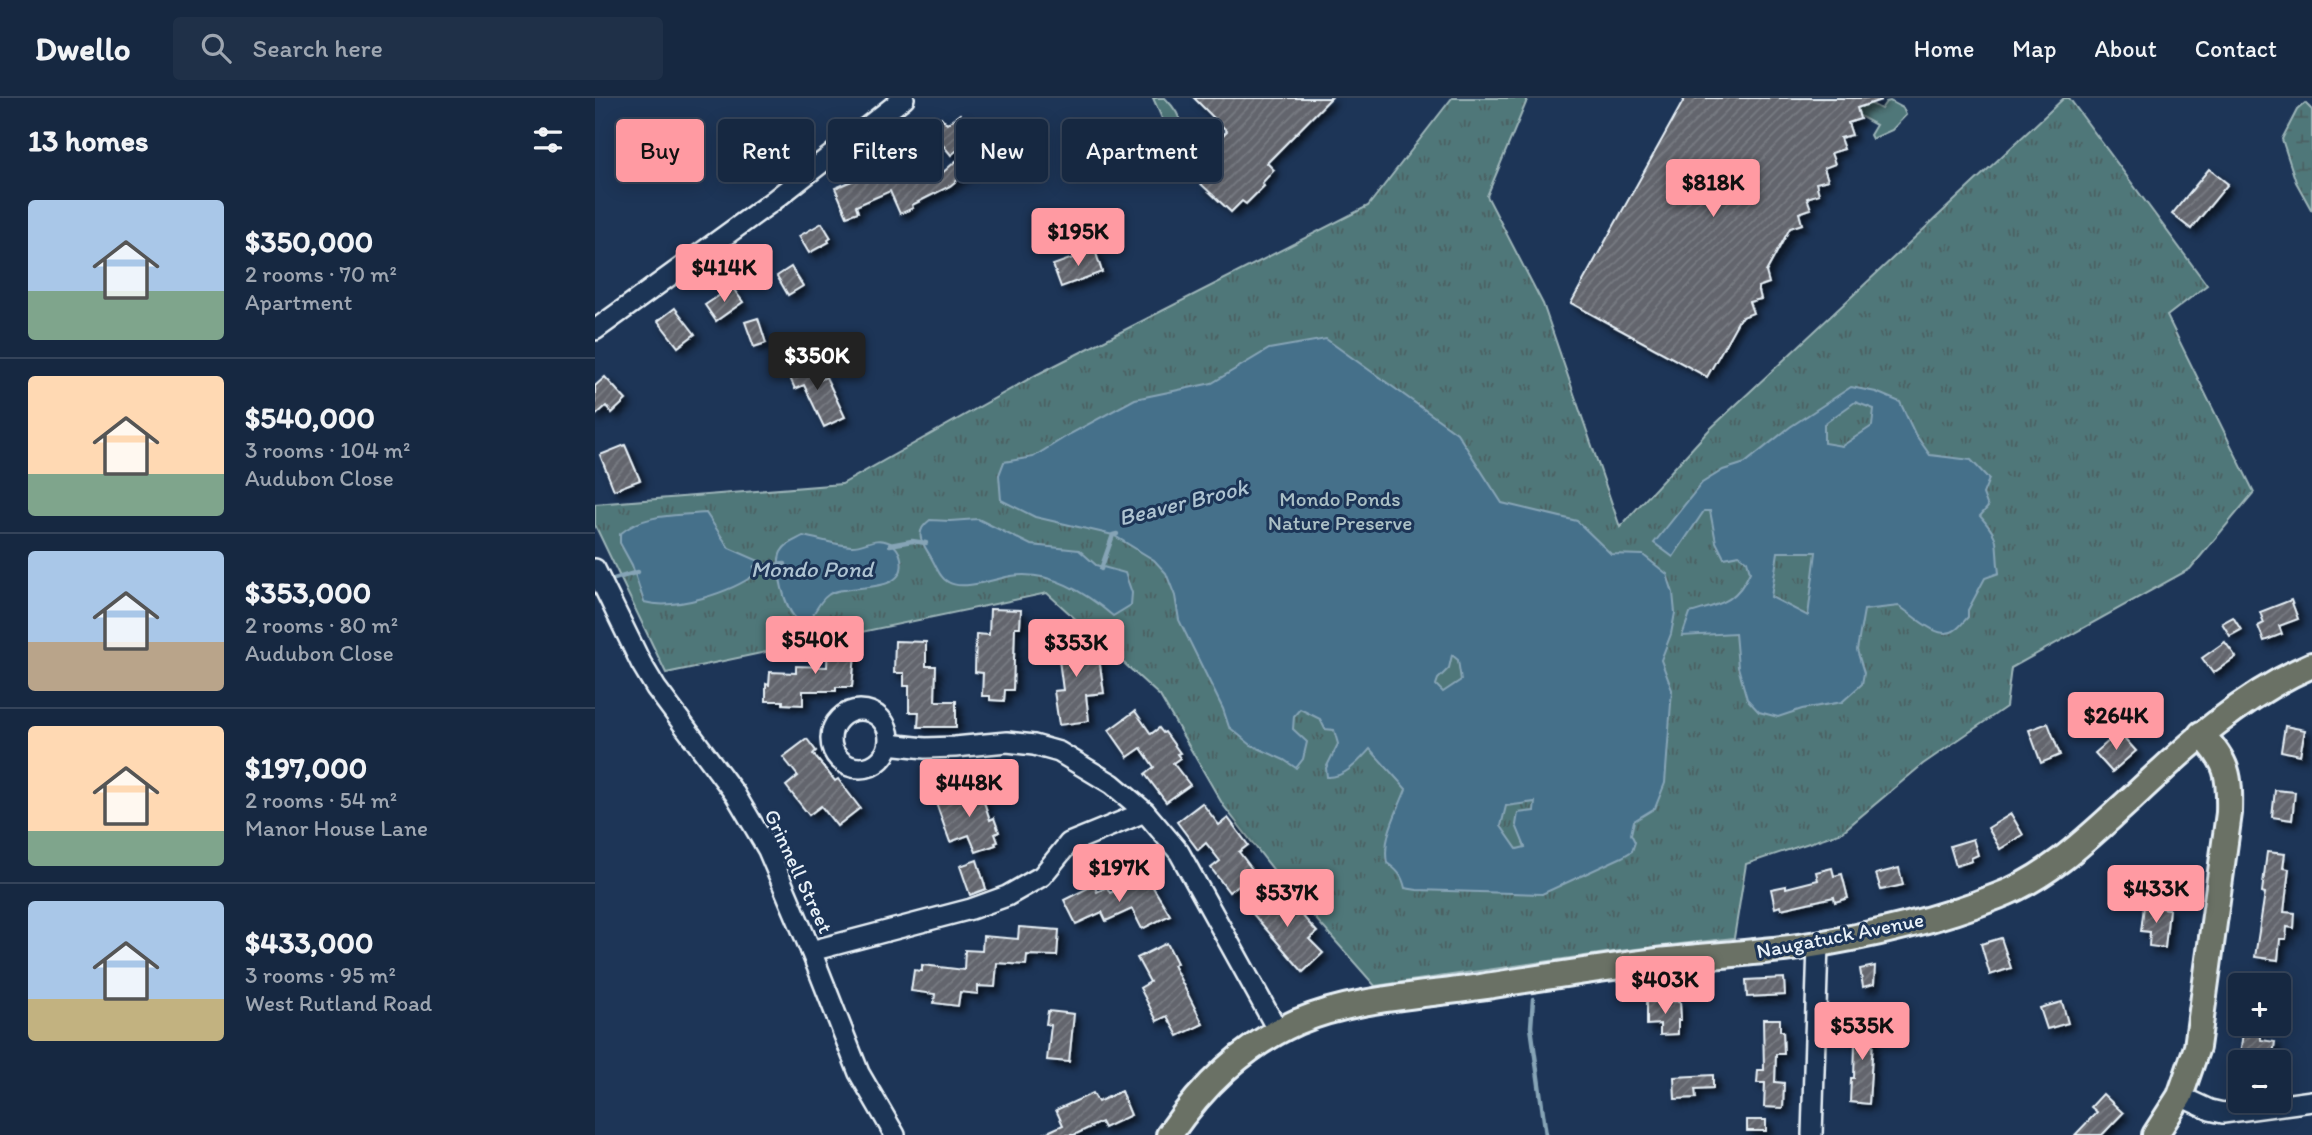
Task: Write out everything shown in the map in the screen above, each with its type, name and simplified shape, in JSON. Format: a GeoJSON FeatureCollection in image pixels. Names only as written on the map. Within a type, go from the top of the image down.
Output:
{"type":"FeatureCollection","features":[{"type":"Feature","properties":{"kind":"main road","name":"Naugatuck Avenue"},"geometry":{"type":"LineString","coordinates":[[1169,1135],[1201,1093],[1222,1071],[1260,1041],[1328,1011],[1373,1002],[1647,963],[1818,944],[1873,933],[1997,897],[2028,883],[2071,853],[2201,734],[2263,690],[2312,665]]}},
{"type":"Feature","properties":{"kind":"main road"},"geometry":{"type":"LineString","coordinates":[[2155,1135],[2180,1096],[2197,1047],[2229,813],[2228,776],[2224,762],[2201,734]]}},
{"type":"Feature","properties":{"kind":"street"},"geometry":{"type":"LineString","coordinates":[[595,330],[782,193],[904,98]]}},
{"type":"Feature","properties":{"kind":"street","name":"Grinnell Street"},"geometry":{"type":"LineString","coordinates":[[595,569],[656,688],[735,794],[768,849],[859,1073],[895,1135]]}},
{"type":"Feature","properties":{"kind":"street"},"geometry":{"type":"LineString","coordinates":[[889,744],[925,748],[1007,742],[1034,745],[1059,752],[1126,795],[1165,834],[1192,872],[1279,1031]]}},
{"type":"Feature","properties":{"kind":"street"},"geometry":{"type":"LineString","coordinates":[[811,951],[971,909],[1007,896],[1042,876],[1069,843],[1145,812]]}},
{"type":"Feature","properties":{"kind":"street"},"geometry":{"type":"LineString","coordinates":[[1812,1135],[1818,944]]}},
{"type":"Feature","properties":{"kind":"street"},"geometry":{"type":"LineString","coordinates":[[2180,1096],[2223,1113],[2312,1101]]}},
{"type":"Feature","properties":{"kind":"green space"},"geometry":{"type":"Polygon","coordinates":[[[1153,98],[1165,98],[1180,119],[1162,119],[1153,98]]]}},
{"type":"Feature","properties":{"kind":"green space","name":"Mondo Ponds Nature Preserve"},"geometry":{"type":"Polygon","coordinates":[[[1452,98],[1528,98],[1487,196],[1543,304],[1620,527],[1709,430],[2064,98],[2069,98],[2207,285],[2167,316],[2254,492],[2190,569],[2011,668],[2006,707],[1923,764],[1842,832],[1746,864],[1734,938],[1627,950],[1375,986],[1279,877],[1223,805],[1160,696],[1047,593],[666,673],[595,525],[595,504],[842,484],[1036,375],[1368,206],[1452,98]]]}},
{"type":"Feature","properties":{"kind":"green space"},"geometry":{"type":"Polygon","coordinates":[[[1827,98],[1860,98],[1881,109],[1890,101],[1903,108],[1906,115],[1892,130],[1872,139],[1870,135],[1876,125],[1827,98]]]}},
{"type":"Feature","properties":{"kind":"green space"},"geometry":{"type":"Polygon","coordinates":[[[2305,103],[2312,110],[2312,211],[2296,182],[2282,139],[2297,110],[2305,103]]]}},
{"type":"Feature","properties":{"kind":"water"},"geometry":{"type":"Polygon","coordinates":[[[1326,339],[1457,433],[1502,503],[1577,521],[1611,554],[1643,555],[1667,574],[1675,613],[1671,634],[1661,660],[1672,690],[1665,783],[1655,808],[1634,821],[1631,834],[1635,842],[1632,851],[1542,894],[1405,888],[1399,873],[1387,863],[1386,853],[1391,825],[1406,789],[1370,749],[1346,772],[1327,777],[1326,768],[1338,744],[1334,730],[1325,729],[1320,719],[1300,709],[1294,716],[1293,729],[1307,742],[1303,759],[1296,768],[1251,745],[1229,727],[1223,709],[1179,620],[1175,596],[1166,573],[1154,560],[1113,535],[1035,517],[1001,500],[999,475],[1004,462],[1033,457],[1135,399],[1212,383],[1269,349],[1326,339]],[[1452,655],[1449,668],[1436,685],[1443,692],[1461,680],[1458,660],[1452,655]],[[1535,802],[1506,806],[1501,826],[1517,849],[1525,847],[1516,825],[1518,813],[1534,811],[1535,802]]]}},
{"type":"Feature","properties":{"kind":"water"},"geometry":{"type":"Polygon","coordinates":[[[1851,387],[1876,392],[1900,402],[1915,434],[1930,455],[1971,460],[1989,479],[1983,494],[1988,507],[1980,516],[1995,537],[1999,573],[1985,578],[1968,610],[1968,617],[1949,633],[1934,630],[1899,606],[1864,610],[1857,650],[1864,673],[1862,684],[1842,702],[1802,709],[1778,717],[1759,712],[1747,699],[1738,667],[1735,633],[1682,636],[1690,613],[1726,601],[1739,590],[1750,572],[1747,561],[1739,555],[1724,558],[1716,542],[1710,511],[1704,511],[1673,557],[1654,543],[1702,483],[1723,470],[1745,463],[1790,427],[1851,387]],[[1855,402],[1824,424],[1824,443],[1842,446],[1872,426],[1874,409],[1855,402]],[[1778,552],[1771,597],[1808,616],[1816,552],[1778,552]]]}},
{"type":"Feature","properties":{"kind":"water"},"geometry":{"type":"Polygon","coordinates":[[[706,513],[729,548],[759,561],[757,573],[733,587],[703,598],[671,604],[644,602],[632,565],[620,543],[620,534],[650,519],[706,513]]]}},
{"type":"Feature","properties":{"kind":"water"},"geometry":{"type":"Polygon","coordinates":[[[978,519],[1031,545],[1079,550],[1096,565],[1125,573],[1132,593],[1131,605],[1113,616],[1078,591],[1039,576],[1011,576],[970,585],[948,582],[941,575],[921,540],[921,530],[930,520],[978,519]]]}},
{"type":"Feature","properties":{"kind":"water","name":"Mondo Pond"},"geometry":{"type":"Polygon","coordinates":[[[803,536],[851,546],[883,540],[895,546],[900,553],[901,570],[895,578],[886,583],[828,595],[809,622],[798,620],[785,599],[779,559],[783,549],[803,536]]]}},
{"type":"Feature","properties":{"kind":"building"},"geometry":{"type":"Polygon","coordinates":[[[1194,98],[1331,98],[1267,163],[1274,170],[1262,183],[1264,186],[1246,204],[1242,201],[1231,212],[1201,184],[1222,182],[1222,136],[1227,131],[1222,126],[1222,119],[1215,119],[1194,98]]]}},
{"type":"Feature","properties":{"kind":"building"},"geometry":{"type":"Polygon","coordinates":[[[1685,98],[1881,98],[1857,108],[1860,119],[1848,123],[1852,135],[1840,138],[1844,149],[1831,153],[1835,164],[1824,168],[1828,180],[1816,183],[1819,194],[1807,198],[1811,209],[1799,213],[1802,224],[1790,228],[1766,272],[1769,283],[1758,287],[1761,299],[1749,302],[1753,313],[1740,318],[1707,377],[1571,303],[1685,98]]]}},
{"type":"Feature","properties":{"kind":"building"},"geometry":{"type":"Polygon","coordinates":[[[960,114],[964,119],[956,119],[956,151],[951,155],[942,144],[942,119],[938,119],[941,117],[947,124],[960,114]]]}},
{"type":"Feature","properties":{"kind":"building"},"geometry":{"type":"Polygon","coordinates":[[[956,161],[956,181],[900,214],[890,191],[856,206],[858,212],[847,216],[835,188],[849,182],[942,182],[942,173],[956,161]]]}},
{"type":"Feature","properties":{"kind":"building"},"geometry":{"type":"Polygon","coordinates":[[[2209,169],[2228,184],[2191,229],[2172,214],[2209,169]]]}},
{"type":"Feature","properties":{"kind":"building"},"geometry":{"type":"Polygon","coordinates":[[[822,223],[831,238],[829,242],[809,253],[799,236],[822,223]]]}},
{"type":"Feature","properties":{"kind":"building"},"geometry":{"type":"Polygon","coordinates":[[[1095,250],[1102,272],[1061,287],[1053,265],[1095,250]]]}},
{"type":"Feature","properties":{"kind":"building"},"geometry":{"type":"Polygon","coordinates":[[[791,267],[803,286],[788,295],[777,276],[791,267]]]}},
{"type":"Feature","properties":{"kind":"building"},"geometry":{"type":"Polygon","coordinates":[[[732,287],[743,302],[716,321],[705,305],[732,287]]]}},
{"type":"Feature","properties":{"kind":"building"},"geometry":{"type":"Polygon","coordinates":[[[675,308],[695,334],[678,347],[658,321],[675,308]]]}},
{"type":"Feature","properties":{"kind":"building"},"geometry":{"type":"Polygon","coordinates":[[[758,318],[766,343],[754,347],[745,322],[758,318]]]}},
{"type":"Feature","properties":{"kind":"building"},"geometry":{"type":"Polygon","coordinates":[[[808,359],[818,381],[826,377],[845,417],[824,427],[804,385],[795,389],[786,369],[808,359]]]}},
{"type":"Feature","properties":{"kind":"building"},"geometry":{"type":"Polygon","coordinates":[[[605,377],[626,400],[612,413],[606,406],[595,416],[595,386],[605,377]]]}},
{"type":"Feature","properties":{"kind":"building"},"geometry":{"type":"Polygon","coordinates":[[[625,445],[640,480],[614,490],[600,455],[625,445]]]}},
{"type":"Feature","properties":{"kind":"building"},"geometry":{"type":"Polygon","coordinates":[[[2291,600],[2298,619],[2279,626],[2282,634],[2264,641],[2258,626],[2264,623],[2260,612],[2291,600]]]}},
{"type":"Feature","properties":{"kind":"building"},"geometry":{"type":"Polygon","coordinates":[[[990,609],[1021,610],[1020,627],[1015,627],[1013,690],[1005,690],[1004,701],[990,700],[990,696],[982,696],[983,673],[975,672],[976,634],[989,635],[990,609]]]}},
{"type":"Feature","properties":{"kind":"building"},"geometry":{"type":"Polygon","coordinates":[[[2233,617],[2241,630],[2230,636],[2222,623],[2233,617]]]}},
{"type":"Feature","properties":{"kind":"building"},"geometry":{"type":"Polygon","coordinates":[[[1086,633],[1090,659],[1099,658],[1104,693],[1086,695],[1089,721],[1059,725],[1054,691],[1063,690],[1056,637],[1086,633]]]}},
{"type":"Feature","properties":{"kind":"building"},"geometry":{"type":"Polygon","coordinates":[[[895,641],[926,642],[926,666],[936,666],[935,701],[956,701],[956,727],[918,727],[919,712],[909,712],[909,686],[904,686],[904,673],[894,673],[895,641]]]}},
{"type":"Feature","properties":{"kind":"building"},"geometry":{"type":"Polygon","coordinates":[[[2225,642],[2236,657],[2213,673],[2202,658],[2225,642]]]}},
{"type":"Feature","properties":{"kind":"building"},"geometry":{"type":"Polygon","coordinates":[[[828,643],[856,643],[852,687],[836,687],[836,691],[803,691],[803,705],[766,701],[766,684],[769,685],[770,672],[796,673],[796,666],[827,667],[828,643]]]}},
{"type":"Feature","properties":{"kind":"building"},"geometry":{"type":"Polygon","coordinates":[[[1135,711],[1151,734],[1159,728],[1180,753],[1177,754],[1180,758],[1173,763],[1190,785],[1166,802],[1145,774],[1154,767],[1141,748],[1128,757],[1109,730],[1135,711]]]}},
{"type":"Feature","properties":{"kind":"building"},"geometry":{"type":"Polygon","coordinates":[[[2048,723],[2060,755],[2041,763],[2029,730],[2048,723]]]}},
{"type":"Feature","properties":{"kind":"building"},"geometry":{"type":"Polygon","coordinates":[[[2285,726],[2305,730],[2300,755],[2281,751],[2285,726]]]}},
{"type":"Feature","properties":{"kind":"building"},"geometry":{"type":"Polygon","coordinates":[[[2119,732],[2136,751],[2112,772],[2095,753],[2119,732]]]}},
{"type":"Feature","properties":{"kind":"building"},"geometry":{"type":"Polygon","coordinates":[[[807,739],[816,751],[813,754],[835,781],[838,779],[860,808],[837,826],[821,806],[809,815],[786,786],[798,776],[783,757],[807,739]]]}},
{"type":"Feature","properties":{"kind":"building"},"geometry":{"type":"Polygon","coordinates":[[[979,787],[990,820],[994,818],[999,832],[995,834],[998,842],[996,845],[976,852],[969,835],[950,842],[936,803],[979,787]]]}},
{"type":"Feature","properties":{"kind":"building"},"geometry":{"type":"Polygon","coordinates":[[[2275,790],[2295,792],[2292,820],[2272,817],[2275,790]]]}},
{"type":"Feature","properties":{"kind":"building"},"geometry":{"type":"Polygon","coordinates":[[[1202,803],[1219,825],[1228,818],[1248,845],[1239,852],[1255,873],[1229,892],[1211,868],[1220,861],[1206,843],[1198,850],[1177,822],[1202,803]]]}},
{"type":"Feature","properties":{"kind":"building"},"geometry":{"type":"Polygon","coordinates":[[[2011,814],[2023,835],[2000,849],[1988,828],[2011,814]]]}},
{"type":"Feature","properties":{"kind":"building"},"geometry":{"type":"Polygon","coordinates":[[[1973,839],[1978,855],[1971,858],[1972,861],[1956,866],[1950,846],[1973,839]]]}},
{"type":"Feature","properties":{"kind":"building"},"geometry":{"type":"Polygon","coordinates":[[[2267,852],[2285,854],[2283,868],[2289,869],[2284,912],[2295,913],[2294,928],[2287,927],[2286,939],[2280,939],[2278,960],[2255,957],[2265,893],[2262,892],[2267,852]]]}},
{"type":"Feature","properties":{"kind":"building"},"geometry":{"type":"Polygon","coordinates":[[[977,860],[986,889],[970,895],[960,866],[977,860]]]}},
{"type":"Feature","properties":{"kind":"building"},"geometry":{"type":"Polygon","coordinates":[[[1832,868],[1834,876],[1842,874],[1848,898],[1835,902],[1834,897],[1775,908],[1771,889],[1818,880],[1816,872],[1832,868]]]}},
{"type":"Feature","properties":{"kind":"building"},"geometry":{"type":"Polygon","coordinates":[[[1899,868],[1903,885],[1881,890],[1876,874],[1899,868]]]}},
{"type":"Feature","properties":{"kind":"building"},"geometry":{"type":"Polygon","coordinates":[[[1138,879],[1142,888],[1151,884],[1170,915],[1142,929],[1132,909],[1106,921],[1102,912],[1076,924],[1064,900],[1094,885],[1097,892],[1107,887],[1110,893],[1138,879]]]}},
{"type":"Feature","properties":{"kind":"building"},"geometry":{"type":"Polygon","coordinates":[[[1267,889],[1285,909],[1291,903],[1317,932],[1309,939],[1323,953],[1303,972],[1247,907],[1267,889]]]}},
{"type":"Feature","properties":{"kind":"building"},"geometry":{"type":"Polygon","coordinates":[[[2144,906],[2169,909],[2165,948],[2149,946],[2150,932],[2141,931],[2144,906]]]}},
{"type":"Feature","properties":{"kind":"building"},"geometry":{"type":"Polygon","coordinates":[[[1019,927],[1059,930],[1057,956],[1027,955],[1026,965],[997,963],[995,987],[978,986],[978,994],[960,992],[958,1006],[934,1003],[935,994],[911,991],[914,970],[922,971],[922,965],[964,970],[965,950],[982,951],[983,936],[1018,939],[1019,927]]]}},
{"type":"Feature","properties":{"kind":"building"},"geometry":{"type":"Polygon","coordinates":[[[2001,938],[2011,968],[1990,975],[1981,944],[2001,938]]]}},
{"type":"Feature","properties":{"kind":"building"},"geometry":{"type":"Polygon","coordinates":[[[1167,943],[1177,963],[1173,965],[1203,1024],[1178,1036],[1167,1016],[1157,1021],[1140,988],[1150,982],[1137,958],[1167,943]]]}},
{"type":"Feature","properties":{"kind":"building"},"geometry":{"type":"Polygon","coordinates":[[[1875,966],[1874,984],[1863,987],[1860,969],[1875,966]]]}},
{"type":"Feature","properties":{"kind":"building"},"geometry":{"type":"Polygon","coordinates":[[[1784,978],[1785,995],[1747,997],[1746,980],[1784,978]]]}},
{"type":"Feature","properties":{"kind":"building"},"geometry":{"type":"Polygon","coordinates":[[[1680,1001],[1681,1020],[1678,1020],[1678,1034],[1660,1035],[1660,1024],[1647,1025],[1647,1002],[1680,1001]]]}},
{"type":"Feature","properties":{"kind":"building"},"geometry":{"type":"Polygon","coordinates":[[[2062,1002],[2068,1023],[2047,1029],[2040,1008],[2062,1002]]]}},
{"type":"Feature","properties":{"kind":"building"},"geometry":{"type":"Polygon","coordinates":[[[1048,1011],[1074,1014],[1069,1062],[1047,1060],[1051,1025],[1046,1024],[1048,1011]]]}},
{"type":"Feature","properties":{"kind":"building"},"geometry":{"type":"Polygon","coordinates":[[[1763,1019],[1780,1019],[1780,1031],[1783,1031],[1784,1054],[1776,1054],[1775,1082],[1784,1083],[1783,1108],[1764,1107],[1765,1083],[1757,1083],[1758,1070],[1764,1070],[1763,1019]]]}},
{"type":"Feature","properties":{"kind":"building"},"geometry":{"type":"Polygon","coordinates":[[[1852,1023],[1874,1023],[1869,1104],[1850,1102],[1855,1044],[1851,1044],[1852,1023]]]}},
{"type":"Feature","properties":{"kind":"building"},"geometry":{"type":"Polygon","coordinates":[[[2242,1036],[2261,1036],[2261,1040],[2275,1042],[2274,1050],[2241,1050],[2242,1036]]]}},
{"type":"Feature","properties":{"kind":"building"},"geometry":{"type":"Polygon","coordinates":[[[1713,1075],[1713,1088],[1695,1089],[1696,1098],[1675,1099],[1674,1077],[1713,1075]]]}},
{"type":"Feature","properties":{"kind":"building"},"geometry":{"type":"Polygon","coordinates":[[[1121,1091],[1131,1115],[1104,1128],[1101,1122],[1074,1135],[1041,1135],[1063,1125],[1056,1110],[1093,1093],[1098,1102],[1121,1091]]]}},
{"type":"Feature","properties":{"kind":"building"},"geometry":{"type":"Polygon","coordinates":[[[2103,1094],[2123,1113],[2102,1135],[2075,1135],[2097,1112],[2091,1107],[2103,1094]]]}},
{"type":"Feature","properties":{"kind":"building"},"geometry":{"type":"Polygon","coordinates":[[[1747,1120],[1766,1120],[1766,1131],[1747,1131],[1747,1120]]]}},
{"type":"Feature","properties":{"kind":"waterway","name":"Beaver Brook"},"geometry":{"type":"LineString","coordinates":[[1101,569],[1113,535],[1117,534]]}},
{"type":"Feature","properties":{"kind":"waterway","name":"Beaver Brook"},"geometry":{"type":"LineString","coordinates":[[890,545],[912,541],[926,543]]}},
{"type":"Feature","properties":{"kind":"waterway","name":"Beaver Brook"},"geometry":{"type":"LineString","coordinates":[[755,567],[785,564]]}},
{"type":"Feature","properties":{"kind":"waterway","name":"Beaver Brook"},"geometry":{"type":"LineString","coordinates":[[614,579],[638,572]]}},
{"type":"Feature","properties":{"kind":"waterway","name":"Beaver Brook"},"geometry":{"type":"LineString","coordinates":[[1533,999],[1531,1027],[1546,1135]]}}]}
